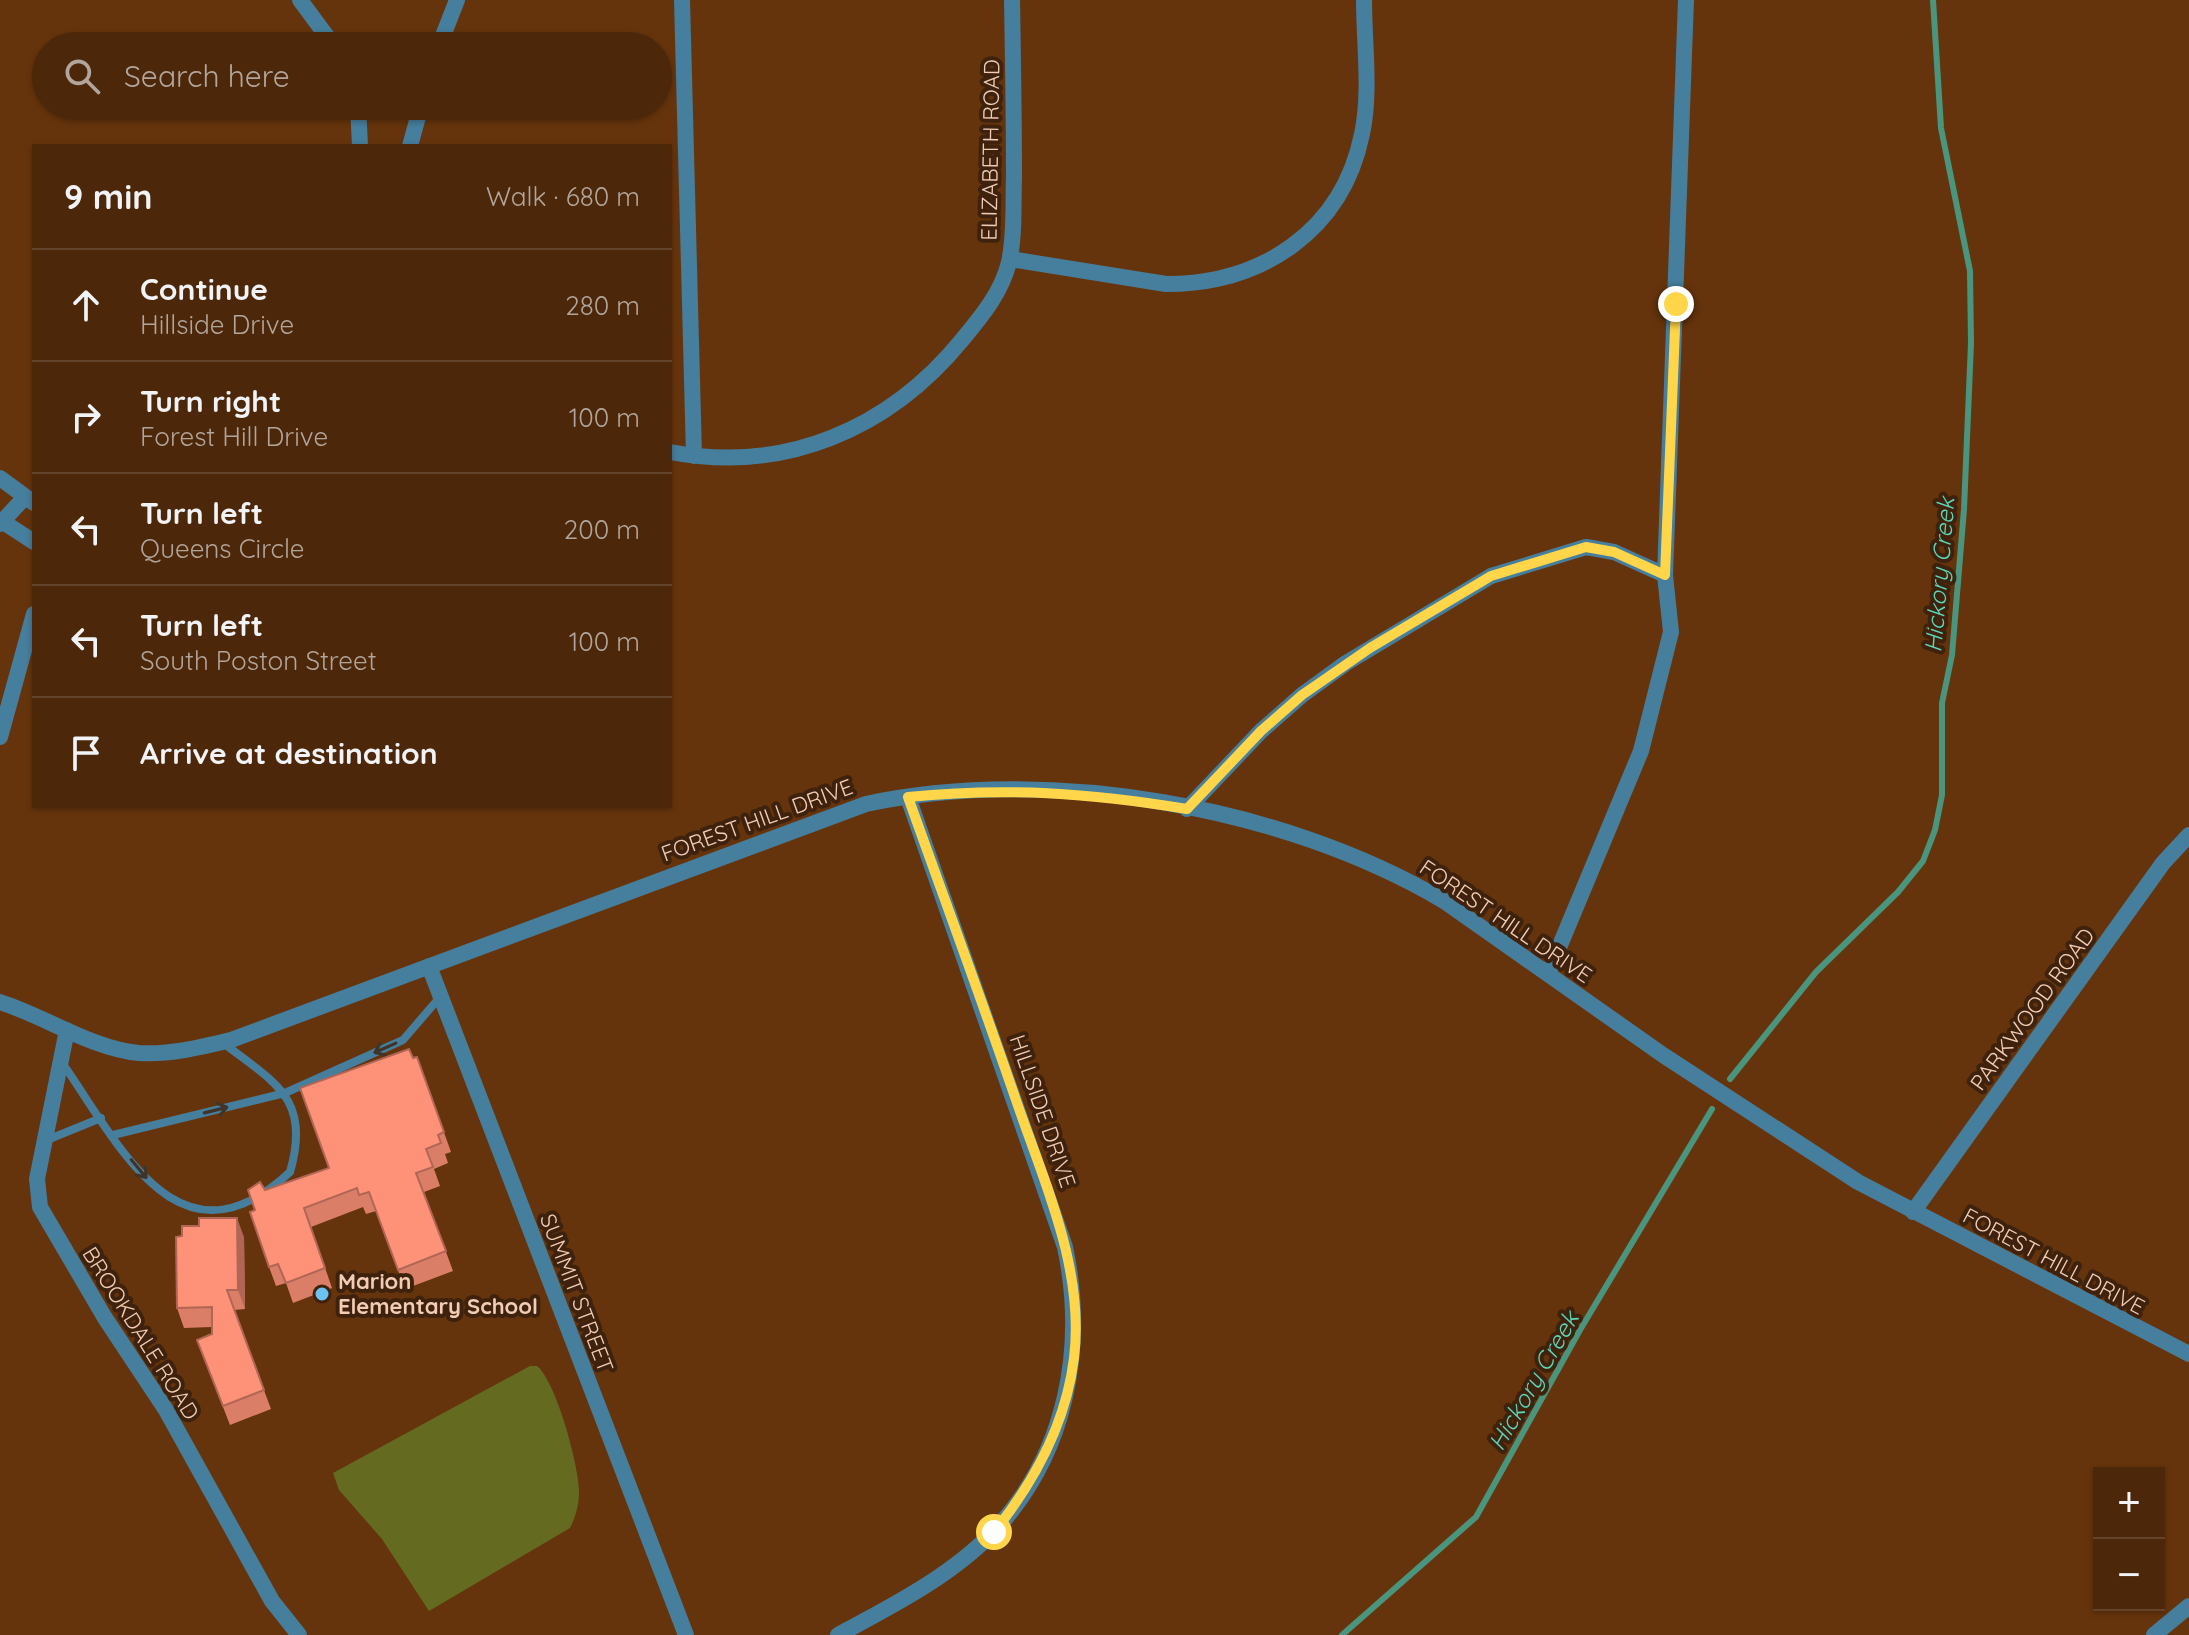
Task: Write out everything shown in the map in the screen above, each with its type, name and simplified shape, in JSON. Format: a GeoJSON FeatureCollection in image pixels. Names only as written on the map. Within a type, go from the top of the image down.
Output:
{"type":"FeatureCollection","features":[{"type":"Feature","properties":{"kind":"street"},"geometry":{"type":"LineString","coordinates":[[300,0],[324,32]]}},
{"type":"Feature","properties":{"kind":"street"},"geometry":{"type":"LineString","coordinates":[[444,32],[457,0]]}},
{"type":"Feature","properties":{"kind":"street"},"geometry":{"type":"LineString","coordinates":[[682,0],[694,456]]}},
{"type":"Feature","properties":{"kind":"street","name":"ELIZABETH ROAD"},"geometry":{"type":"LineString","coordinates":[[672,452],[694,456],[745,456],[827,441],[872,420],[901,402],[951,354],[993,298],[1010,259],[1013,209],[1012,0]]}},
{"type":"Feature","properties":{"kind":"street"},"geometry":{"type":"LineString","coordinates":[[1010,259],[1166,284],[1192,284],[1245,273],[1292,247],[1330,208],[1355,160],[1365,107],[1364,0]]}},
{"type":"Feature","properties":{"kind":"street"},"geometry":{"type":"LineString","coordinates":[[1548,974],[1641,751],[1671,632],[1665,575],[1686,0]]}},
{"type":"Feature","properties":{"kind":"street"},"geometry":{"type":"LineString","coordinates":[[359,120],[360,144]]}},
{"type":"Feature","properties":{"kind":"street"},"geometry":{"type":"LineString","coordinates":[[411,144],[417,120]]}},
{"type":"Feature","properties":{"kind":"street"},"geometry":{"type":"LineString","coordinates":[[0,478],[29,500],[1,522],[32,541]]}},
{"type":"Feature","properties":{"kind":"street"},"geometry":{"type":"LineString","coordinates":[[1187,809],[1261,731],[1302,695],[1346,663],[1491,576],[1586,547],[1614,552],[1665,575]]}},
{"type":"Feature","properties":{"kind":"street"},"geometry":{"type":"LineString","coordinates":[[0,737],[32,621]]}},
{"type":"Feature","properties":{"kind":"street","name":"FOREST HILL DRIVE"},"geometry":{"type":"LineString","coordinates":[[0,1002],[105,1045],[140,1053],[192,1049],[222,1042],[843,810],[908,797],[1000,790],[1054,791],[1187,809],[1308,839],[1396,875],[1444,901],[1783,1135],[1858,1182],[2189,1354]]}},
{"type":"Feature","properties":{"kind":"street","name":"HILLSIDE DRIVE"},"geometry":{"type":"LineString","coordinates":[[838,1635],[953,1567],[994,1532],[1019,1501],[1055,1433],[1074,1356],[1075,1316],[1065,1247],[908,797]]}},
{"type":"Feature","properties":{"kind":"street","name":"PARKWOOD ROAD"},"geometry":{"type":"LineString","coordinates":[[1913,1212],[2163,863],[2189,835]]}},
{"type":"Feature","properties":{"kind":"street","name":"SUMMIT STREET"},"geometry":{"type":"LineString","coordinates":[[429,966],[686,1635]]}},
{"type":"Feature","properties":{"kind":"street","name":"BROOKDALE ROAD"},"geometry":{"type":"LineString","coordinates":[[67,1030],[43,1142],[37,1192],[51,1230],[166,1410],[272,1601],[299,1635]]}},
{"type":"Feature","properties":{"kind":"street"},"geometry":{"type":"LineString","coordinates":[[2154,1635],[2189,1606]]}},
{"type":"Feature","properties":{"kind":"lane"},"geometry":{"type":"LineString","coordinates":[[113,1135],[285,1093],[403,1040],[441,996]]}},
{"type":"Feature","properties":{"kind":"lane"},"geometry":{"type":"LineString","coordinates":[[60,1061],[140,1172],[175,1202],[208,1211],[231,1208],[252,1200],[290,1172],[297,1134],[285,1093],[222,1042]]}},
{"type":"Feature","properties":{"kind":"lane"},"geometry":{"type":"LineString","coordinates":[[43,1142],[101,1118]]}},
{"type":"Feature","properties":{"kind":"green space"},"geometry":{"type":"Polygon","coordinates":[[[530,1366],[537,1366],[552,1388],[571,1444],[579,1491],[574,1519],[570,1528],[429,1611],[382,1539],[339,1490],[333,1473],[530,1366]]]}},
{"type":"Feature","properties":{"kind":"building"},"geometry":{"type":"Polygon","coordinates":[[[409,1049],[413,1058],[417,1057],[444,1132],[438,1135],[441,1143],[426,1149],[433,1167],[416,1173],[446,1251],[398,1270],[369,1192],[359,1195],[357,1188],[304,1208],[325,1268],[286,1283],[278,1264],[269,1267],[250,1212],[255,1210],[248,1190],[260,1182],[265,1190],[329,1168],[300,1088],[409,1049]]]}},
{"type":"Feature","properties":{"kind":"building"},"geometry":{"type":"Polygon","coordinates":[[[199,1218],[237,1218],[238,1290],[227,1290],[264,1390],[223,1406],[197,1340],[212,1334],[212,1307],[177,1308],[176,1237],[182,1236],[182,1226],[199,1226],[199,1218]]]}},
{"type":"Feature","properties":{"kind":"waterway","name":"Hickory Creek"},"geometry":{"type":"LineString","coordinates":[[1730,1079],[1816,972],[1898,892],[1923,861],[1935,830],[1942,795],[1942,703],[1952,655],[1964,509],[1971,343],[1970,271],[1941,128],[1933,0]]}},
{"type":"Feature","properties":{"kind":"waterway","name":"Hickory Creek"},"geometry":{"type":"LineString","coordinates":[[1342,1635],[1476,1517],[1580,1330],[1712,1109]]}},
{"type":"Feature","properties":{"kind":"place","name":"Marion Elementary School"},"geometry":{"type":"Point","coordinates":[322,1294]}},
{"type":"Feature","properties":{"kind":"route"},"geometry":{"type":"LineString","coordinates":[[994,1532],[1019,1501],[1055,1433],[1067,1394],[1074,1356],[1075,1316],[1071,1278],[1050,1198],[908,797],[968,791],[1054,791],[1098,794],[1187,809],[1261,731],[1302,695],[1346,663],[1491,576],[1586,547],[1640,561],[1665,575],[1676,304]]}}]}
